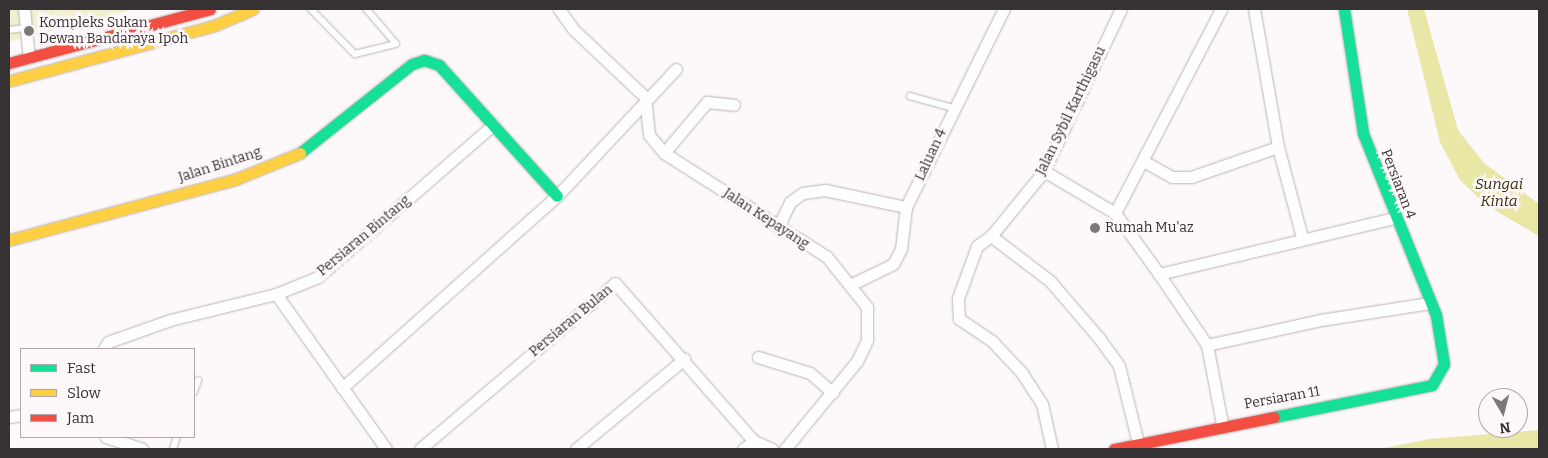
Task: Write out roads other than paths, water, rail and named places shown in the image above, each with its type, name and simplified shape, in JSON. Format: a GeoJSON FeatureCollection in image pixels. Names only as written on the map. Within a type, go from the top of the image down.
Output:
{"type":"FeatureCollection","features":[{"type":"Feature","properties":{"kind":"street"},"geometry":{"type":"LineString","coordinates":[[9,76],[23,69],[29,58],[24,9]]}},
{"type":"Feature","properties":{"kind":"street"},"geometry":{"type":"LineString","coordinates":[[9,64],[210,9]]}},
{"type":"Feature","properties":{"kind":"street"},"geometry":{"type":"LineString","coordinates":[[9,81],[213,26],[253,9]]}},
{"type":"Feature","properties":{"kind":"street"},"geometry":{"type":"LineString","coordinates":[[559,9],[573,29],[645,97]]}},
{"type":"Feature","properties":{"kind":"street","name":"Laluan 4"},"geometry":{"type":"LineString","coordinates":[[852,284],[893,264],[901,249],[906,207],[953,108],[1004,9]]}},
{"type":"Feature","properties":{"kind":"street"},"geometry":{"type":"LineString","coordinates":[[1115,213],[1145,162],[1220,9]]}},
{"type":"Feature","properties":{"kind":"street"},"geometry":{"type":"LineString","coordinates":[[1254,9],[1278,147],[1302,237]]}},
{"type":"Feature","properties":{"kind":"street","name":"Persiaran 4"},"geometry":{"type":"LineString","coordinates":[[1344,9],[1363,133],[1394,218],[1430,303],[1444,364]]}},
{"type":"Feature","properties":{"kind":"street","name":"Jalan Sybil Karthigasu"},"geometry":{"type":"LineString","coordinates":[[1052,449],[1042,404],[1022,373],[992,342],[959,319],[956,310],[978,246],[991,236],[1044,171],[1118,10]]}},
{"type":"Feature","properties":{"kind":"street"},"geometry":{"type":"LineString","coordinates":[[29,58],[36,66],[68,61],[72,64]]}},
{"type":"Feature","properties":{"kind":"street","name":"Jalan Bintang"},"geometry":{"type":"LineString","coordinates":[[9,240],[236,179],[311,149],[412,64],[424,60],[439,65],[493,125]]}},
{"type":"Feature","properties":{"kind":"street"},"geometry":{"type":"LineString","coordinates":[[342,388],[557,196],[645,97],[676,69]]}},
{"type":"Feature","properties":{"kind":"street","name":"Jalan Kepayang"},"geometry":{"type":"LineString","coordinates":[[645,97],[649,134],[664,153],[827,257],[852,284],[866,307],[867,340],[833,393],[785,449]]}},
{"type":"Feature","properties":{"kind":"street"},"geometry":{"type":"LineString","coordinates":[[664,153],[707,102],[734,105]]}},
{"type":"Feature","properties":{"kind":"street"},"geometry":{"type":"LineString","coordinates":[[493,125],[557,196]]}},
{"type":"Feature","properties":{"kind":"street","name":"Persiaran Bintang"},"geometry":{"type":"LineString","coordinates":[[105,348],[108,342],[170,320],[276,294],[318,277],[493,125]]}},
{"type":"Feature","properties":{"kind":"street"},"geometry":{"type":"LineString","coordinates":[[1145,162],[1172,177],[1191,176],[1278,147]]}},
{"type":"Feature","properties":{"kind":"street"},"geometry":{"type":"LineString","coordinates":[[1044,171],[1115,213],[1159,274],[1207,345],[1222,424]]}},
{"type":"Feature","properties":{"kind":"street"},"geometry":{"type":"LineString","coordinates":[[778,227],[790,202],[803,193],[825,190],[906,207]]}},
{"type":"Feature","properties":{"kind":"street"},"geometry":{"type":"LineString","coordinates":[[1159,274],[1302,237],[1394,218]]}},
{"type":"Feature","properties":{"kind":"street"},"geometry":{"type":"LineString","coordinates":[[991,236],[1050,282],[1099,338],[1119,366],[1138,444]]}},
{"type":"Feature","properties":{"kind":"street","name":"Persiaran Bulan"},"geometry":{"type":"LineString","coordinates":[[420,449],[615,283],[684,359],[754,441],[772,449]]}},
{"type":"Feature","properties":{"kind":"street"},"geometry":{"type":"LineString","coordinates":[[276,294],[386,449]]}},
{"type":"Feature","properties":{"kind":"street"},"geometry":{"type":"LineString","coordinates":[[1207,345],[1320,320],[1430,303]]}},
{"type":"Feature","properties":{"kind":"street"},"geometry":{"type":"LineString","coordinates":[[758,357],[810,374],[833,393]]}},
{"type":"Feature","properties":{"kind":"street"},"geometry":{"type":"LineString","coordinates":[[576,449],[684,359]]}},
{"type":"Feature","properties":{"kind":"street","name":"Persiaran 11"},"geometry":{"type":"LineString","coordinates":[[1114,449],[1222,424],[1432,384],[1444,364]]}},
{"type":"Feature","properties":{"kind":"street"},"geometry":{"type":"LineString","coordinates":[[109,438],[142,449]]}},
{"type":"Feature","properties":{"kind":"street"},"geometry":{"type":"LineString","coordinates":[[744,449],[754,441]]}},
{"type":"Feature","properties":{"kind":"lane"},"geometry":{"type":"LineString","coordinates":[[311,9],[355,54],[396,44],[366,9]]}},
{"type":"Feature","properties":{"kind":"lane"},"geometry":{"type":"LineString","coordinates":[[9,30],[26,28]]}},
{"type":"Feature","properties":{"kind":"lane"},"geometry":{"type":"LineString","coordinates":[[910,96],[953,108]]}},
{"type":"Feature","properties":{"kind":"lane"},"geometry":{"type":"LineString","coordinates":[[195,389],[198,381]]}},
{"type":"Feature","properties":{"kind":"water","name":"Sungai Kinta"},"geometry":{"type":"Polygon","coordinates":[[[1407,9],[1424,9],[1458,130],[1484,163],[1539,204],[1539,236],[1486,205],[1460,180],[1440,142],[1407,9]]]}},
{"type":"Feature","properties":{"kind":"water"},"geometry":{"type":"Polygon","coordinates":[[[1539,430],[1539,449],[1379,449],[1429,439],[1478,435],[1478,438],[1528,438],[1528,431],[1539,430]]]}},
{"type":"Feature","properties":{"kind":"place","name":"Kompleks Sukan Dewan Bandaraya Ipoh"},"geometry":{"type":"Point","coordinates":[29,31]}},
{"type":"Feature","properties":{"kind":"place","name":"Rumah Mu'az"},"geometry":{"type":"Point","coordinates":[1095,228]}}]}
